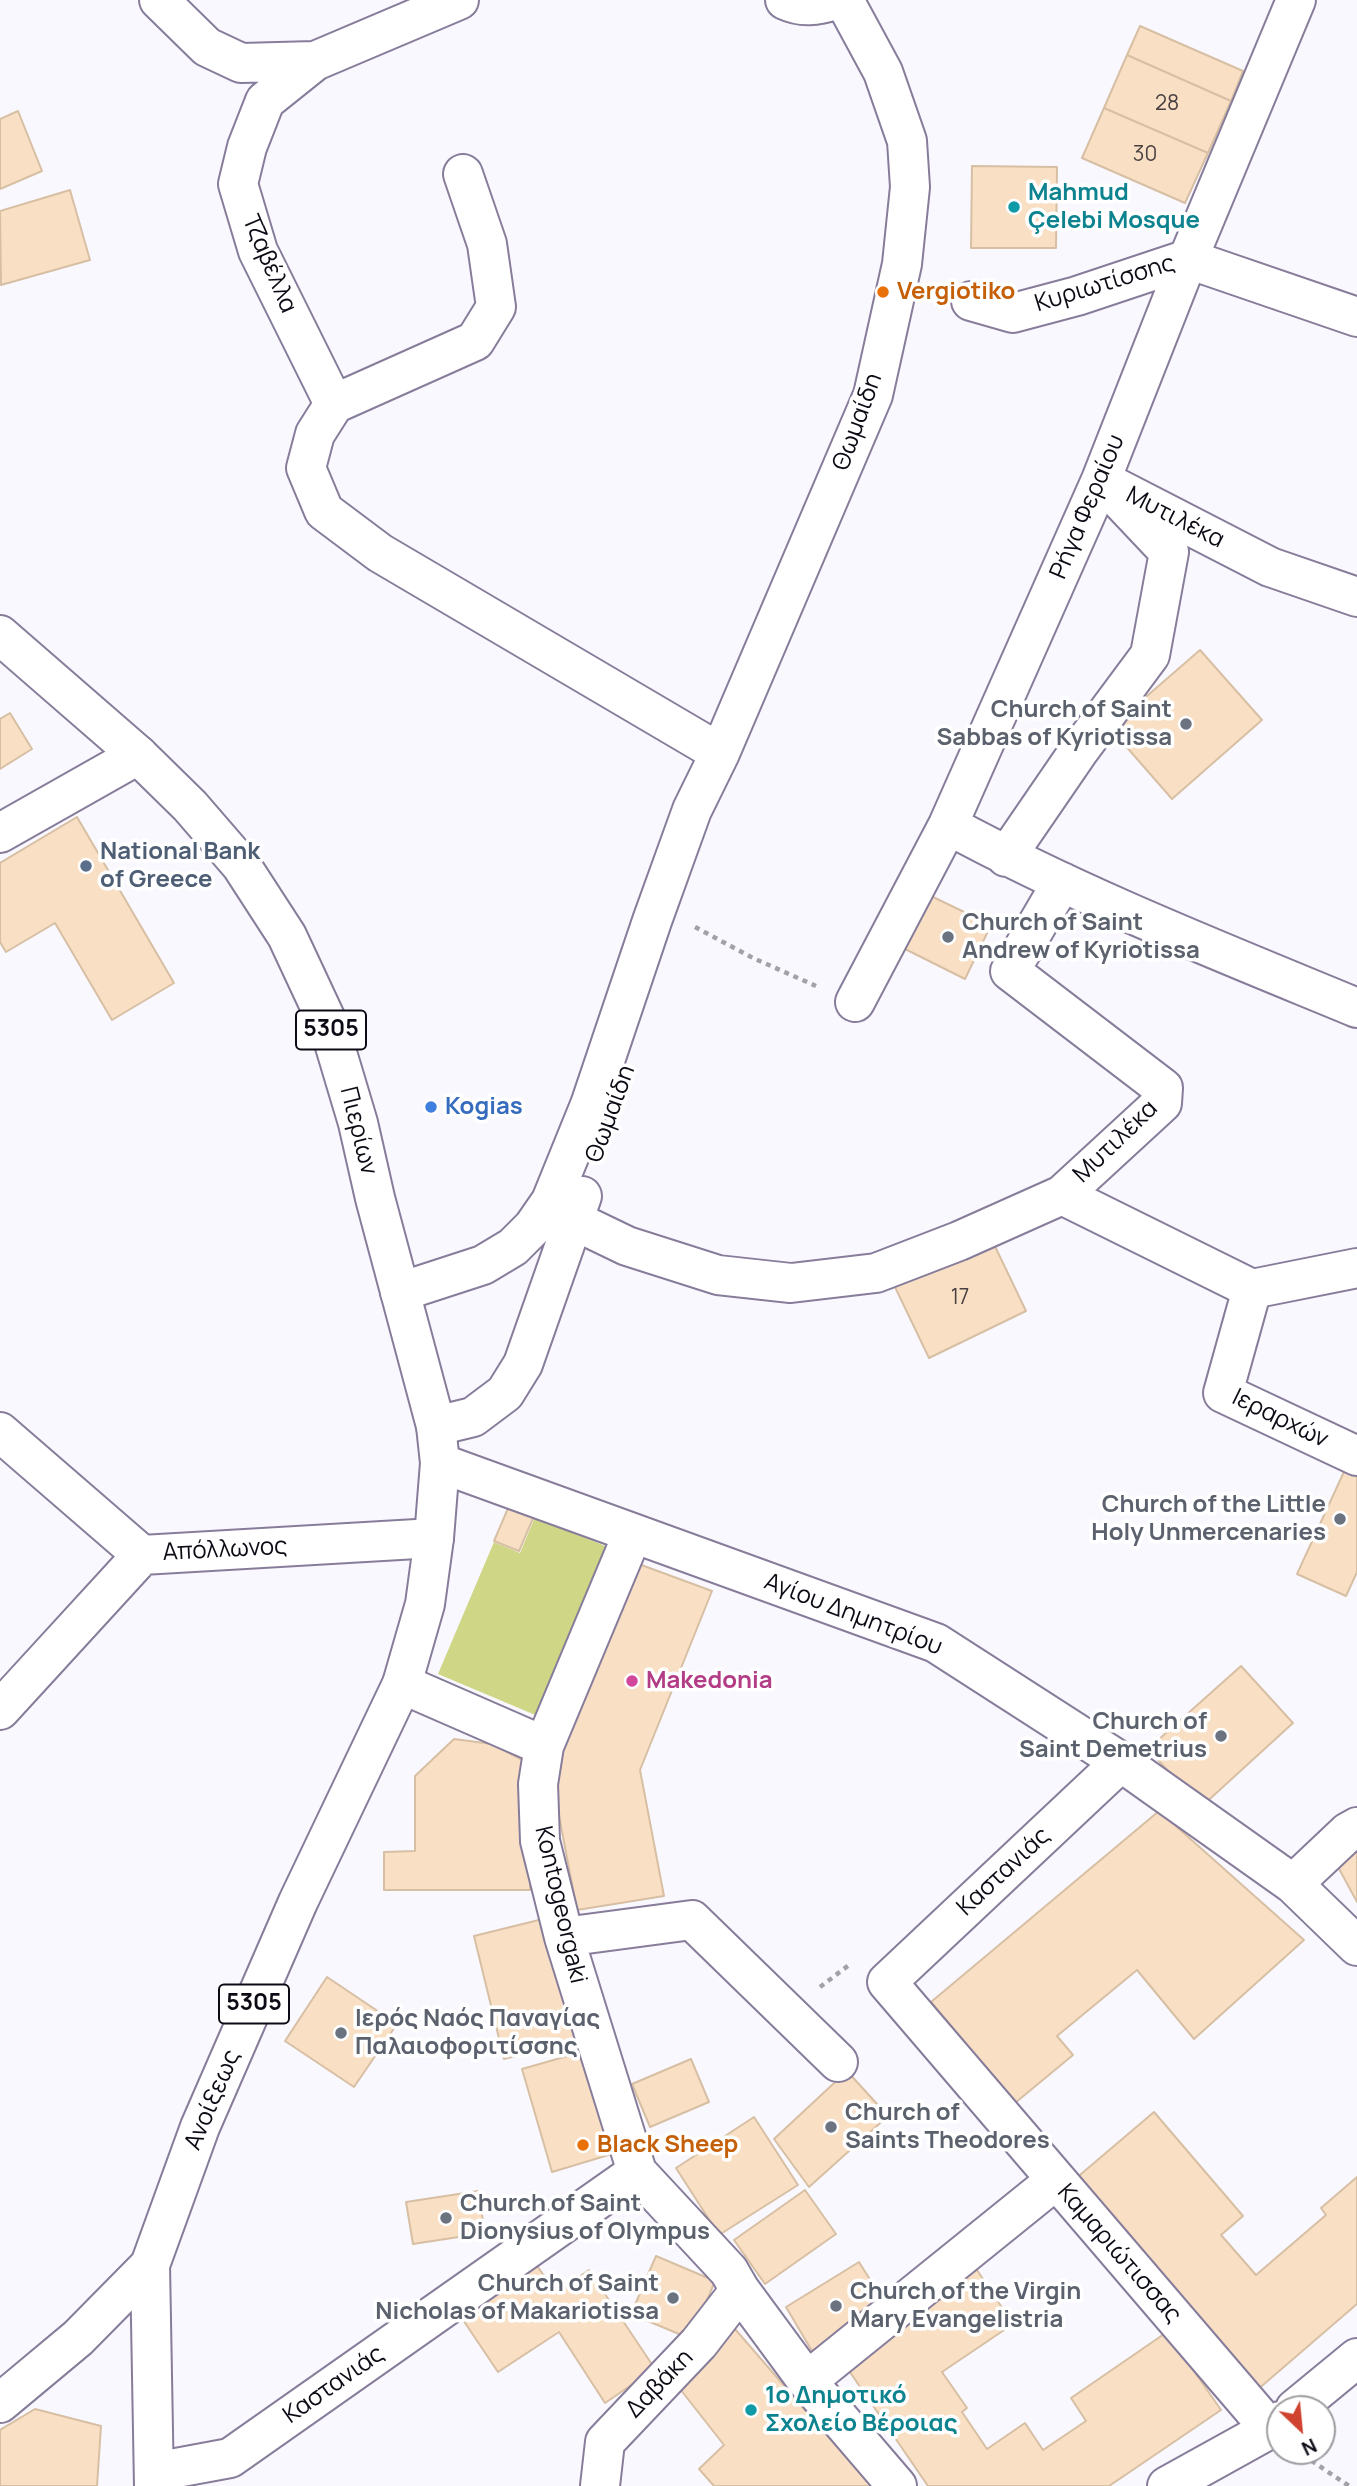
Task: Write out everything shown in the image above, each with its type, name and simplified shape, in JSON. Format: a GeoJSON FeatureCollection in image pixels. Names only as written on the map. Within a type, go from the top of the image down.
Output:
{"type":"FeatureCollection","features":[{"type":"Feature","properties":{"kind":"street"},"geometry":{"type":"LineString","coordinates":[[159,0],[207,47],[241,62],[316,61],[459,0]]}},
{"type":"Feature","properties":{"kind":"street"},"geometry":{"type":"LineString","coordinates":[[785,0],[793,4],[816,6],[835,0]]}},
{"type":"Feature","properties":{"kind":"street","name":"Θωμαίδη"},"geometry":{"type":"LineString","coordinates":[[400,1292],[483,1265],[513,1247],[533,1227],[551,1200],[590,1105],[692,810],[720,753],[873,395],[902,264],[910,187],[906,141],[883,72],[844,0]]}},
{"type":"Feature","properties":{"kind":"street","name":"Ρήγα Φεραίου"},"geometry":{"type":"LineString","coordinates":[[855,1002],[948,825],[1101,480],[1188,259],[1296,0]]}},
{"type":"Feature","properties":{"kind":"street","name":"Τζαβέλλα"},"geometry":{"type":"LineString","coordinates":[[316,61],[265,101],[247,147],[239,184],[258,251],[334,404]]}},
{"type":"Feature","properties":{"kind":"street"},"geometry":{"type":"LineString","coordinates":[[463,174],[487,244],[496,307],[475,341],[334,404],[314,434],[306,468],[324,511],[380,553],[720,753]]}},
{"type":"Feature","properties":{"kind":"street","name":"Κυριωτίσσης"},"geometry":{"type":"LineString","coordinates":[[971,301],[1013,313],[1077,296],[1188,259],[1357,317]]}},
{"type":"Feature","properties":{"kind":"street","name":"Μυτιλέκα"},"geometry":{"type":"LineString","coordinates":[[1101,480],[1270,567],[1357,597]]}},
{"type":"Feature","properties":{"kind":"street","name":"Μυτιλέκα"},"geometry":{"type":"LineString","coordinates":[[1006,857],[1078,752],[1150,655],[1169,552],[1101,480]]}},
{"type":"Feature","properties":{"kind":"street","name":"Πιερίων"},"geometry":{"type":"LineString","coordinates":[[0,635],[138,755],[190,806],[241,865],[287,936],[329,1026],[358,1123],[438,1444],[434,1538]]}},
{"type":"Feature","properties":{"kind":"street","name":"Θωμαίδη"},"geometry":{"type":"LineString","coordinates":[[438,1444],[505,1393],[523,1364],[651,1005],[720,753]]}},
{"type":"Feature","properties":{"kind":"street"},"geometry":{"type":"LineString","coordinates":[[0,833],[138,755]]}},
{"type":"Feature","properties":{"kind":"street"},"geometry":{"type":"LineString","coordinates":[[948,825],[1006,857],[1177,935],[1357,1008]]}},
{"type":"Feature","properties":{"kind":"street","name":"Μυτιλέκα"},"geometry":{"type":"LineString","coordinates":[[1062,882],[1010,971],[1163,1088],[1162,1103],[1062,1195]]}},
{"type":"Feature","properties":{"kind":"street"},"geometry":{"type":"LineString","coordinates":[[573,1220],[627,1246],[718,1275],[791,1283],[876,1273],[959,1241],[1062,1195],[1252,1289],[1357,1268]]}},
{"type":"Feature","properties":{"kind":"street","name":"Ιεραρχών"},"geometry":{"type":"LineString","coordinates":[[1252,1289],[1223,1393],[1357,1456]]}},
{"type":"Feature","properties":{"kind":"street"},"geometry":{"type":"LineString","coordinates":[[0,1432],[142,1555]]}},
{"type":"Feature","properties":{"kind":"street","name":"Αγίου Δημητρίου"},"geometry":{"type":"LineString","coordinates":[[438,1444],[633,1533],[936,1643],[1121,1762],[1293,1884],[1357,1947]]}},
{"type":"Feature","properties":{"kind":"street","name":"Kontogeorgaki"},"geometry":{"type":"LineString","coordinates":[[633,1533],[544,1746],[538,1784],[540,1841],[564,1937],[637,2172],[729,2271],[807,2381],[897,2486]]}},
{"type":"Feature","properties":{"kind":"street","name":"Απόλλωνος"},"geometry":{"type":"LineString","coordinates":[[0,1710],[142,1555],[434,1538]]}},
{"type":"Feature","properties":{"kind":"street","name":"Ανοίξεως"},"geometry":{"type":"LineString","coordinates":[[154,2479],[150,2265],[200,2127],[298,1902],[402,1684],[425,1604],[434,1538]]}},
{"type":"Feature","properties":{"kind":"street"},"geometry":{"type":"LineString","coordinates":[[402,1684],[544,1746]]}},
{"type":"Feature","properties":{"kind":"street","name":"Καστανιάς"},"geometry":{"type":"LineString","coordinates":[[887,1982],[1121,1762]]}},
{"type":"Feature","properties":{"kind":"street"},"geometry":{"type":"LineString","coordinates":[[1293,1884],[1357,1827]]}},
{"type":"Feature","properties":{"kind":"street"},"geometry":{"type":"LineString","coordinates":[[564,1937],[692,1920],[838,2062]]}},
{"type":"Feature","properties":{"kind":"street","name":"Καμαριώτισσας"},"geometry":{"type":"LineString","coordinates":[[887,1982],[1056,2180],[1266,2403]]}},
{"type":"Feature","properties":{"kind":"street","name":"Καστανιάς"},"geometry":{"type":"LineString","coordinates":[[154,2479],[230,2458],[637,2172]]}},
{"type":"Feature","properties":{"kind":"street"},"geometry":{"type":"LineString","coordinates":[[807,2381],[1056,2180]]}},
{"type":"Feature","properties":{"kind":"street"},"geometry":{"type":"LineString","coordinates":[[0,2403],[78,2338],[150,2265]]}},
{"type":"Feature","properties":{"kind":"street","name":"Δαβάκη"},"geometry":{"type":"LineString","coordinates":[[600,2486],[606,2442],[699,2343],[740,2290]]}},
{"type":"Feature","properties":{"kind":"street"},"geometry":{"type":"LineString","coordinates":[[1312,2395],[1357,2358]]}},
{"type":"Feature","properties":{"kind":"street"},"geometry":{"type":"LineString","coordinates":[[1167,2486],[1266,2429]]}},
{"type":"Feature","properties":{"kind":"path"},"geometry":{"type":"LineString","coordinates":[[676,917],[753,958],[855,1002]]}},
{"type":"Feature","properties":{"kind":"path"},"geometry":{"type":"LineString","coordinates":[[786,2012],[850,1964],[887,1982]]}},
{"type":"Feature","properties":{"kind":"path"},"geometry":{"type":"LineString","coordinates":[[1318,2465],[1349,2486]]}},
{"type":"Feature","properties":{"kind":"green space"},"geometry":{"type":"Polygon","coordinates":[[[535,1517],[610,1548],[540,1717],[438,1674],[494,1542],[520,1553],[535,1517]]]}},
{"type":"Feature","properties":{"kind":"building"},"geometry":{"type":"Polygon","coordinates":[[[1140,26],[1243,71],[1231,101],[1127,55],[1140,26]]]}},
{"type":"Feature","properties":{"kind":"building"},"geometry":{"type":"Polygon","coordinates":[[[1127,55],[1231,101],[1208,153],[1104,108],[1127,55]]]}},
{"type":"Feature","properties":{"kind":"building"},"geometry":{"type":"Polygon","coordinates":[[[1104,108],[1208,153],[1185,203],[1082,158],[1104,108]]]}},
{"type":"Feature","properties":{"kind":"building"},"geometry":{"type":"Polygon","coordinates":[[[18,111],[42,171],[0,189],[0,119],[18,111]]]}},
{"type":"Feature","properties":{"kind":"building","name":"Mahmud Çelebi Mosque"},"geometry":{"type":"Polygon","coordinates":[[[972,166],[1057,167],[1056,248],[971,248],[972,166]]]}},
{"type":"Feature","properties":{"kind":"building"},"geometry":{"type":"Polygon","coordinates":[[[70,190],[90,260],[1,285],[0,211],[70,190]]]}},
{"type":"Feature","properties":{"kind":"building","name":"Church of Saint Sabbas of Kyriotissa"},"geometry":{"type":"Polygon","coordinates":[[[1200,650],[1262,720],[1172,799],[1110,728],[1200,650]]]}},
{"type":"Feature","properties":{"kind":"building"},"geometry":{"type":"Polygon","coordinates":[[[10,713],[32,749],[0,769],[0,719],[10,713]]]}},
{"type":"Feature","properties":{"kind":"building"},"geometry":{"type":"Polygon","coordinates":[[[77,817],[174,983],[112,1020],[55,923],[6,952],[0,942],[0,863],[77,817]]]}},
{"type":"Feature","properties":{"kind":"building","name":"Church of Saint Andrew of Kyriotissa"},"geometry":{"type":"Polygon","coordinates":[[[931,896],[991,925],[965,979],[905,949],[931,896]]]}},
{"type":"Feature","properties":{"kind":"building"},"geometry":{"type":"Polygon","coordinates":[[[991,1238],[1026,1311],[929,1358],[894,1285],[991,1238]]]}},
{"type":"Feature","properties":{"kind":"building","name":"Church of the Little Holy Unmercenaries"},"geometry":{"type":"Polygon","coordinates":[[[1348,1463],[1357,1467],[1357,1572],[1346,1596],[1297,1574],[1348,1463]]]}},
{"type":"Feature","properties":{"kind":"building"},"geometry":{"type":"Polygon","coordinates":[[[509,1506],[534,1516],[519,1551],[494,1541],[509,1506]]]}},
{"type":"Feature","properties":{"kind":"building","name":"Makedonia"},"geometry":{"type":"Polygon","coordinates":[[[636,1563],[712,1591],[640,1770],[664,1896],[577,1910],[551,1774],[636,1563]]]}},
{"type":"Feature","properties":{"kind":"building","name":"Church of Saint Demetrius"},"geometry":{"type":"Polygon","coordinates":[[[1241,1666],[1293,1723],[1201,1807],[1148,1749],[1241,1666]]]}},
{"type":"Feature","properties":{"kind":"building"},"geometry":{"type":"Polygon","coordinates":[[[454,1739],[492,1744],[530,1764],[530,1890],[384,1890],[384,1852],[415,1851],[415,1776],[454,1739]]]}},
{"type":"Feature","properties":{"kind":"building"},"geometry":{"type":"Polygon","coordinates":[[[1159,1811],[1304,1940],[1194,2039],[1137,1970],[1057,2036],[1073,2055],[1015,2103],[931,2002],[1159,1811]]]}},
{"type":"Feature","properties":{"kind":"building"},"geometry":{"type":"Polygon","coordinates":[[[1357,1838],[1357,1902],[1330,1852],[1357,1838]]]}},
{"type":"Feature","properties":{"kind":"building"},"geometry":{"type":"Polygon","coordinates":[[[555,1916],[585,2038],[504,2059],[474,1936],[555,1916]]]}},
{"type":"Feature","properties":{"kind":"building","name":"Ιερός Ναός Παναγίας Παλαιοφοριτίσσης"},"geometry":{"type":"Polygon","coordinates":[[[327,1977],[397,2024],[354,2087],[285,2041],[327,1977]]]}},
{"type":"Feature","properties":{"kind":"building"},"geometry":{"type":"Polygon","coordinates":[[[592,2049],[622,2151],[552,2172],[522,2069],[592,2049]]]}},
{"type":"Feature","properties":{"kind":"building"},"geometry":{"type":"Polygon","coordinates":[[[691,2059],[709,2102],[650,2127],[632,2084],[691,2059]]]}},
{"type":"Feature","properties":{"kind":"building","name":"Church of Saints Theodores"},"geometry":{"type":"Polygon","coordinates":[[[847,2071],[888,2116],[809,2187],[774,2139],[847,2071]]]}},
{"type":"Feature","properties":{"kind":"building"},"geometry":{"type":"Polygon","coordinates":[[[1154,2112],[1243,2216],[1221,2235],[1256,2275],[1326,2215],[1321,2208],[1357,2177],[1357,2304],[1256,2391],[1074,2180],[1154,2112]]]}},
{"type":"Feature","properties":{"kind":"building"},"geometry":{"type":"Polygon","coordinates":[[[754,2117],[798,2185],[719,2235],[676,2168],[754,2117]]]}},
{"type":"Feature","properties":{"kind":"building"},"geometry":{"type":"Polygon","coordinates":[[[805,2190],[836,2234],[765,2284],[734,2240],[805,2190]]]}},
{"type":"Feature","properties":{"kind":"building","name":"Church of Saint Dionysius of Olympus"},"geometry":{"type":"Polygon","coordinates":[[[478,2191],[485,2233],[413,2244],[406,2202],[478,2191]]]}},
{"type":"Feature","properties":{"kind":"building","name":"Church of Saint Nicholas of Makariotissa"},"geometry":{"type":"Polygon","coordinates":[[[656,2256],[715,2281],[691,2339],[631,2314],[656,2256]]]}},
{"type":"Feature","properties":{"kind":"building"},"geometry":{"type":"Polygon","coordinates":[[[533,2260],[556,2293],[589,2270],[655,2369],[605,2403],[559,2332],[498,2372],[457,2311],[533,2260]]]}},
{"type":"Feature","properties":{"kind":"building","name":"Church of the Virgin Mary Evangelistria"},"geometry":{"type":"Polygon","coordinates":[[[859,2262],[886,2305],[812,2351],[786,2307],[859,2262]]]}},
{"type":"Feature","properties":{"kind":"building"},"geometry":{"type":"Polygon","coordinates":[[[975,2267],[1013,2324],[942,2372],[967,2408],[962,2412],[987,2449],[1025,2423],[1043,2450],[1086,2421],[1071,2398],[1167,2332],[1221,2410],[1109,2486],[928,2486],[841,2359],[975,2267]]]}},
{"type":"Feature","properties":{"kind":"building","name":"1ο Δημοτικό Σχολείο Βέροιας"},"geometry":{"type":"Polygon","coordinates":[[[722,2314],[871,2486],[714,2486],[699,2469],[724,2445],[669,2375],[722,2314]]]}},
{"type":"Feature","properties":{"kind":"building"},"geometry":{"type":"Polygon","coordinates":[[[35,2409],[101,2426],[97,2486],[0,2486],[0,2430],[35,2409]]]}},
{"type":"Feature","properties":{"kind":"place","name":"Mahmud Çelebi Mosque"},"geometry":{"type":"Point","coordinates":[1014,207]}},
{"type":"Feature","properties":{"kind":"place","name":"Vergiotiko"},"geometry":{"type":"Point","coordinates":[883,292]}},
{"type":"Feature","properties":{"kind":"place","name":"Church of Saint Sabbas of Kyriotissa"},"geometry":{"type":"Point","coordinates":[1186,724]}},
{"type":"Feature","properties":{"kind":"place","name":"National Bank of Greece"},"geometry":{"type":"Point","coordinates":[86,866]}},
{"type":"Feature","properties":{"kind":"place","name":"Church of Saint Andrew of Kyriotissa"},"geometry":{"type":"Point","coordinates":[948,937]}},
{"type":"Feature","properties":{"kind":"place","name":"Kogias"},"geometry":{"type":"Point","coordinates":[431,1107]}},
{"type":"Feature","properties":{"kind":"place","name":"Church of the Little Holy Unmercenaries"},"geometry":{"type":"Point","coordinates":[1340,1519]}},
{"type":"Feature","properties":{"kind":"place","name":"Makedonia"},"geometry":{"type":"Point","coordinates":[632,1681]}},
{"type":"Feature","properties":{"kind":"place","name":"Church of Saint Demetrius"},"geometry":{"type":"Point","coordinates":[1221,1736]}},
{"type":"Feature","properties":{"kind":"place","name":"Ιερός Ναός Παναγίας Παλαιοφοριτίσσης"},"geometry":{"type":"Point","coordinates":[341,2033]}},
{"type":"Feature","properties":{"kind":"place","name":"Church of Saints Theodores"},"geometry":{"type":"Point","coordinates":[831,2127]}},
{"type":"Feature","properties":{"kind":"place","name":"Black Sheep"},"geometry":{"type":"Point","coordinates":[583,2145]}},
{"type":"Feature","properties":{"kind":"place","name":"Church of Saint Dionysius of Olympus"},"geometry":{"type":"Point","coordinates":[446,2218]}},
{"type":"Feature","properties":{"kind":"place","name":"Church of Saint Nicholas of Makariotissa"},"geometry":{"type":"Point","coordinates":[673,2298]}},
{"type":"Feature","properties":{"kind":"place","name":"Church of the Virgin Mary Evangelistria"},"geometry":{"type":"Point","coordinates":[836,2306]}},
{"type":"Feature","properties":{"kind":"place","name":"1ο Δημοτικό Σχολείο Βέροιας"},"geometry":{"type":"Point","coordinates":[751,2410]}}]}
